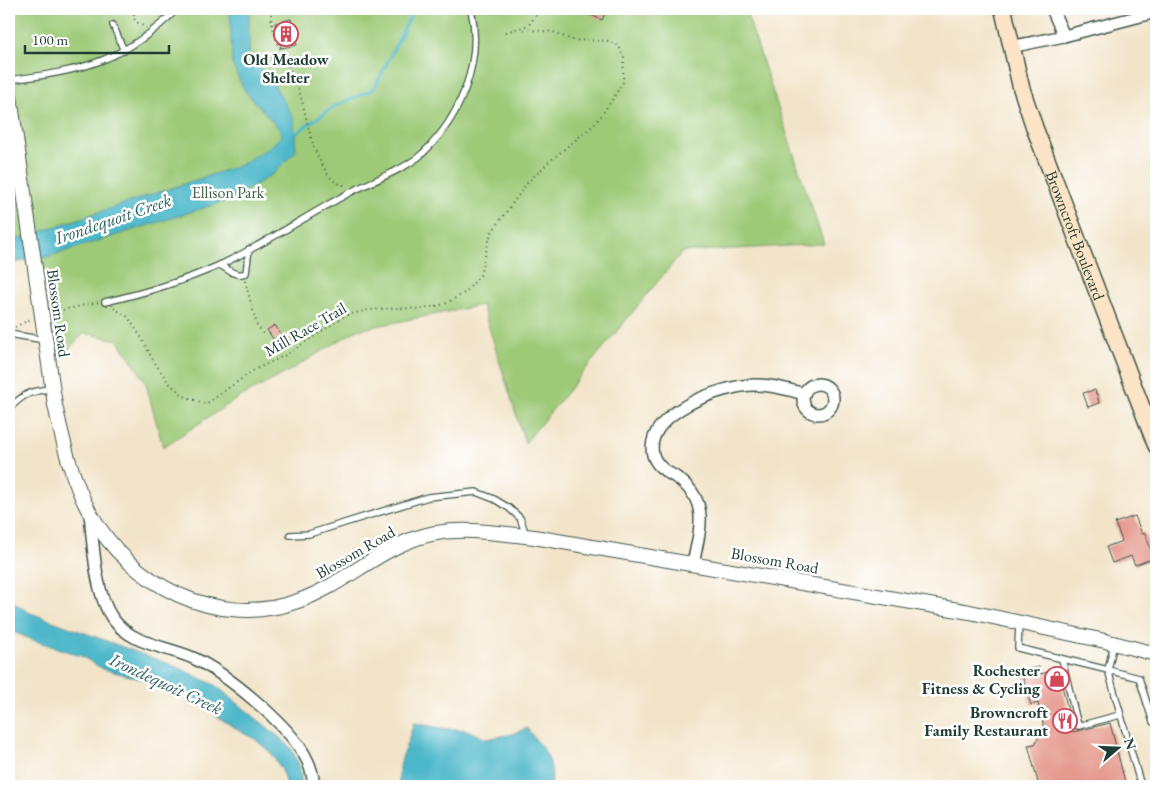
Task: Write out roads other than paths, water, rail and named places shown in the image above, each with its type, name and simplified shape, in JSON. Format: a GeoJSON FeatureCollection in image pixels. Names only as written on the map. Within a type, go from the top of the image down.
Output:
{"type":"FeatureCollection","features":[{"type":"Feature","properties":{"kind":"main road","name":"Browncroft Boulevard"},"geometry":{"type":"LineString","coordinates":[[1005,13],[1010,47],[1034,129],[1156,445]]}},
{"type":"Feature","properties":{"kind":"street"},"geometry":{"type":"LineString","coordinates":[[1052,9],[1064,36]]}},
{"type":"Feature","properties":{"kind":"street"},"geometry":{"type":"LineString","coordinates":[[1010,47],[1064,36],[1156,12]]}},
{"type":"Feature","properties":{"kind":"street","name":"Blossom Road"},"geometry":{"type":"LineString","coordinates":[[9,90],[45,340],[61,433],[71,468],[90,513],[119,552],[144,575],[185,599],[229,610],[277,607],[320,592],[370,561],[414,539],[436,533],[476,531],[527,537],[693,564],[960,610],[1155,650]]}},
{"type":"Feature","properties":{"kind":"street"},"geometry":{"type":"LineString","coordinates":[[693,564],[701,522],[698,503],[690,490],[659,466],[653,456],[654,436],[660,426],[689,405],[718,391],[752,385],[768,386],[804,394]]}},
{"type":"Feature","properties":{"kind":"street"},"geometry":{"type":"LineString","coordinates":[[90,513],[96,567],[105,607],[113,619],[132,636],[195,659],[223,675],[278,723],[299,746],[310,768],[314,786]]}},
{"type":"Feature","properties":{"kind":"lane"},"geometry":{"type":"LineString","coordinates":[[9,80],[48,75],[103,62],[124,52],[152,33],[177,9]]}},
{"type":"Feature","properties":{"kind":"lane"},"geometry":{"type":"LineString","coordinates":[[105,302],[129,297],[220,265],[350,192],[421,155],[434,142],[455,110],[472,69],[475,34],[471,9]]}},
{"type":"Feature","properties":{"kind":"lane"},"geometry":{"type":"LineString","coordinates":[[113,25],[124,52]]}},
{"type":"Feature","properties":{"kind":"lane"},"geometry":{"type":"LineString","coordinates":[[220,265],[234,274],[243,274],[246,272],[250,249]]}},
{"type":"Feature","properties":{"kind":"lane"},"geometry":{"type":"LineString","coordinates":[[9,332],[45,340]]}},
{"type":"Feature","properties":{"kind":"lane"},"geometry":{"type":"LineString","coordinates":[[9,408],[20,397],[28,393],[53,388]]}},
{"type":"Feature","properties":{"kind":"lane"},"geometry":{"type":"LineString","coordinates":[[290,535],[309,534],[428,497],[476,492],[494,498],[509,508],[520,518],[527,537]]}},
{"type":"Feature","properties":{"kind":"lane"},"geometry":{"type":"LineString","coordinates":[[1156,510],[1154,513],[1156,520]]}},
{"type":"Feature","properties":{"kind":"lane"},"geometry":{"type":"LineString","coordinates":[[1019,622],[1018,648],[1139,678],[1153,722],[1156,721]]}},
{"type":"Feature","properties":{"kind":"lane"},"geometry":{"type":"LineString","coordinates":[[1114,643],[1108,670],[1141,786]]}},
{"type":"Feature","properties":{"kind":"lane"},"geometry":{"type":"LineString","coordinates":[[1062,659],[1078,726],[1120,715]]}},
{"type":"Feature","properties":{"kind":"water","name":"Irondequoit Creek"},"geometry":{"type":"Polygon","coordinates":[[[230,9],[249,9],[249,53],[273,83],[294,119],[296,151],[273,174],[232,199],[47,257],[9,264],[9,242],[238,166],[268,148],[282,136],[280,130],[245,91],[232,64],[230,9]]]}},
{"type":"Feature","properties":{"kind":"water","name":"Irondequoit Creek"},"geometry":{"type":"Polygon","coordinates":[[[9,599],[28,612],[177,667],[215,685],[291,748],[299,765],[302,786],[286,786],[282,770],[272,754],[255,739],[209,711],[194,697],[154,679],[144,680],[103,669],[81,656],[9,630],[9,599]]]}},
{"type":"Feature","properties":{"kind":"water"},"geometry":{"type":"Polygon","coordinates":[[[414,723],[467,730],[486,739],[513,734],[527,728],[549,760],[552,776],[551,786],[399,786],[399,767],[414,723]]]}},
{"type":"Feature","properties":{"kind":"waterway"},"geometry":{"type":"LineString","coordinates":[[296,133],[335,106],[374,89],[414,9]]}},
{"type":"Feature","properties":{"kind":"place","name":"Old Meadow Shelter"},"geometry":{"type":"Point","coordinates":[286,34]}},
{"type":"Feature","properties":{"kind":"place","name":"Rochester Fitness & Cycling"},"geometry":{"type":"Point","coordinates":[1057,679]}},
{"type":"Feature","properties":{"kind":"place","name":"Browncroft Family Restaurant"},"geometry":{"type":"Point","coordinates":[1065,721]}},
{"type":"Feature","properties":{"kind":"park label","name":"Ellison Park"},"geometry":{"type":"Point","coordinates":[228,192]}}]}
